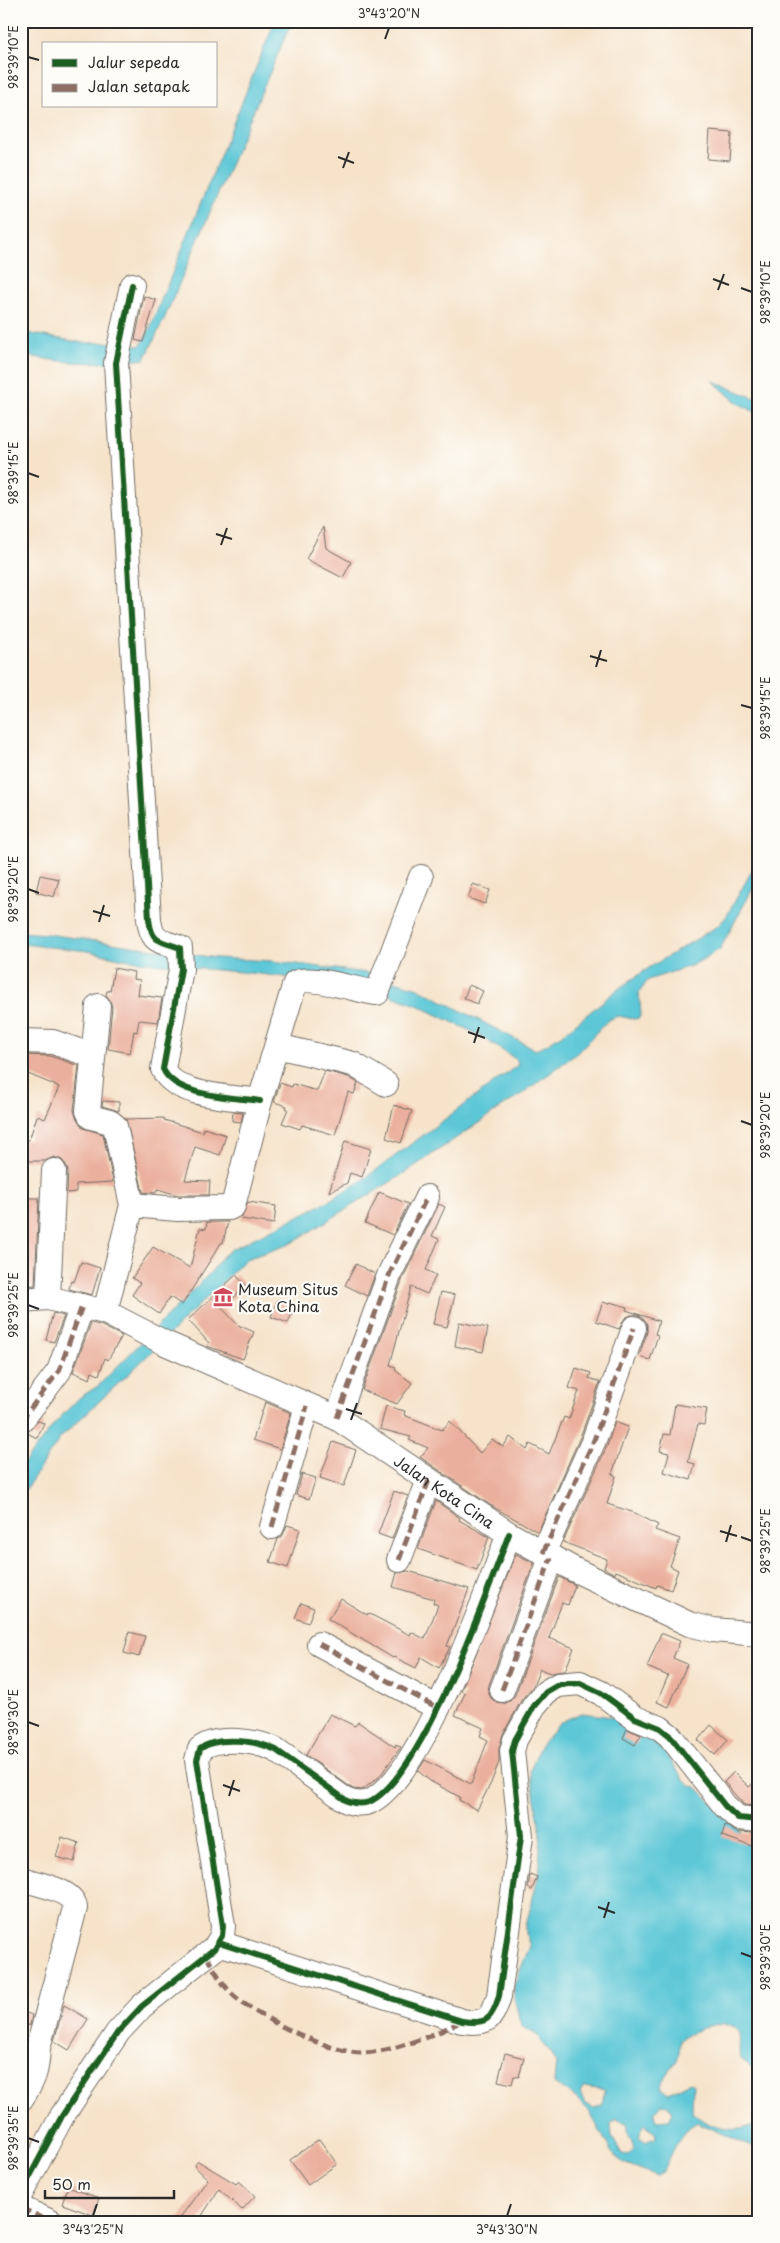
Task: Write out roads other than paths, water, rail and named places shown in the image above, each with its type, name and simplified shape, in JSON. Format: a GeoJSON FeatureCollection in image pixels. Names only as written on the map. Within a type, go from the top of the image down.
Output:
{"type":"FeatureCollection","features":[{"type":"Feature","properties":{"kind":"street"},"geometry":{"type":"LineString","coordinates":[[132,285],[116,363],[149,919],[152,936],[180,958],[164,1072],[174,1083],[187,1089],[207,1094],[260,1100]]}},
{"type":"Feature","properties":{"kind":"street"},"geometry":{"type":"LineString","coordinates":[[132,1205],[177,1209],[228,1208],[233,1206],[260,1100],[294,986],[297,982],[316,981],[381,982],[422,877]]}},
{"type":"Feature","properties":{"kind":"street"},"geometry":{"type":"LineString","coordinates":[[98,1006],[88,1111],[91,1117],[110,1122],[115,1126],[132,1205],[105,1312]]}},
{"type":"Feature","properties":{"kind":"street"},"geometry":{"type":"LineString","coordinates":[[21,1041],[45,1040],[93,1056]]}},
{"type":"Feature","properties":{"kind":"street"},"geometry":{"type":"LineString","coordinates":[[277,1046],[353,1064],[386,1084]]}},
{"type":"Feature","properties":{"kind":"street"},"geometry":{"type":"LineString","coordinates":[[48,1298],[54,1171]]}},
{"type":"Feature","properties":{"kind":"street"},"geometry":{"type":"LineString","coordinates":[[337,1418],[390,1274],[427,1197]]}},
{"type":"Feature","properties":{"kind":"street","name":"Jalan Kota Cina"},"geometry":{"type":"LineString","coordinates":[[21,1300],[48,1298],[105,1312],[155,1338],[337,1418],[509,1534],[547,1555],[689,1624],[712,1630],[759,1634]]}},
{"type":"Feature","properties":{"kind":"street"},"geometry":{"type":"LineString","coordinates":[[21,1421],[59,1371],[82,1306]]}},
{"type":"Feature","properties":{"kind":"street"},"geometry":{"type":"LineString","coordinates":[[502,1690],[547,1555],[594,1440],[634,1328]]}},
{"type":"Feature","properties":{"kind":"street"},"geometry":{"type":"LineString","coordinates":[[272,1527],[307,1406]]}},
{"type":"Feature","properties":{"kind":"street"},"geometry":{"type":"LineString","coordinates":[[399,1560],[429,1480]]}},
{"type":"Feature","properties":{"kind":"street"},"geometry":{"type":"LineString","coordinates":[[21,2193],[62,2116],[118,2032],[142,2006],[206,1956],[219,1943],[223,1926],[197,1760],[200,1749],[214,1742],[223,1741],[263,1743],[276,1750],[347,1801],[362,1804],[376,1798],[412,1755],[438,1708],[463,1653],[509,1534]]}},
{"type":"Feature","properties":{"kind":"street"},"geometry":{"type":"LineString","coordinates":[[319,1644],[438,1708]]}},
{"type":"Feature","properties":{"kind":"street"},"geometry":{"type":"LineString","coordinates":[[219,1943],[462,2021],[479,2023],[486,2020],[495,2009],[499,1996],[521,1836],[512,1752],[513,1746],[534,1706],[546,1692],[558,1685],[580,1683],[600,1693],[634,1718],[665,1731],[725,1806],[738,1818],[759,1820]]}},
{"type":"Feature","properties":{"kind":"street"},"geometry":{"type":"LineString","coordinates":[[21,1879],[68,1894],[75,1902],[74,1914],[30,2044],[37,2068],[34,2081],[21,2099]]}},
{"type":"Feature","properties":{"kind":"street"},"geometry":{"type":"LineString","coordinates":[[21,2208],[51,2222]]}},
{"type":"Feature","properties":{"kind":"water"},"geometry":{"type":"Polygon","coordinates":[[[275,21],[292,21],[165,317],[145,359],[114,362],[67,362],[21,354],[21,332],[84,343],[126,342],[140,346],[147,335],[275,21]]]}},
{"type":"Feature","properties":{"kind":"water"},"geometry":{"type":"Polygon","coordinates":[[[713,381],[759,400],[759,414],[736,402],[713,381]]]}},
{"type":"Feature","properties":{"kind":"water"},"geometry":{"type":"Polygon","coordinates":[[[759,858],[759,877],[720,949],[693,965],[648,980],[639,993],[641,1014],[639,1018],[618,1016],[608,1020],[576,1054],[523,1093],[397,1178],[288,1245],[246,1259],[135,1368],[61,1437],[21,1496],[21,1467],[55,1423],[79,1398],[98,1386],[211,1272],[223,1256],[232,1249],[325,1203],[364,1179],[518,1065],[517,1060],[479,1035],[417,1005],[365,986],[192,968],[124,959],[88,951],[21,944],[21,932],[217,958],[273,961],[367,973],[418,988],[536,1050],[561,1035],[642,973],[719,925],[726,917],[759,858]]]}},
{"type":"Feature","properties":{"kind":"water"},"geometry":{"type":"Polygon","coordinates":[[[581,1713],[608,1716],[634,1723],[650,1734],[690,1786],[697,1787],[749,1840],[759,1844],[759,2073],[740,2058],[738,2031],[733,2026],[719,2024],[701,2028],[681,2039],[678,2058],[661,2084],[661,2089],[669,2093],[690,2082],[693,2084],[692,2112],[698,2118],[715,2126],[743,2129],[759,2121],[759,2150],[697,2122],[685,2131],[673,2150],[663,2172],[658,2176],[626,2164],[612,2153],[589,2111],[576,2098],[554,2083],[556,2061],[537,2035],[521,2026],[514,1997],[514,1985],[530,1946],[526,1935],[526,1926],[538,1877],[541,1834],[530,1771],[539,1748],[559,1723],[581,1713]],[[584,2087],[580,2093],[585,2103],[593,2108],[602,2106],[605,2090],[584,2087]],[[662,2104],[654,2113],[656,2121],[669,2120],[673,2113],[668,2105],[662,2104]],[[615,2119],[611,2124],[612,2137],[622,2154],[628,2155],[633,2149],[633,2144],[628,2132],[627,2123],[615,2119]],[[645,2125],[639,2138],[645,2142],[655,2138],[656,2134],[645,2125]]]}},
{"type":"Feature","properties":{"kind":"place","name":"Museum Situs Kota China"},"geometry":{"type":"Point","coordinates":[223,1297]}}]}
